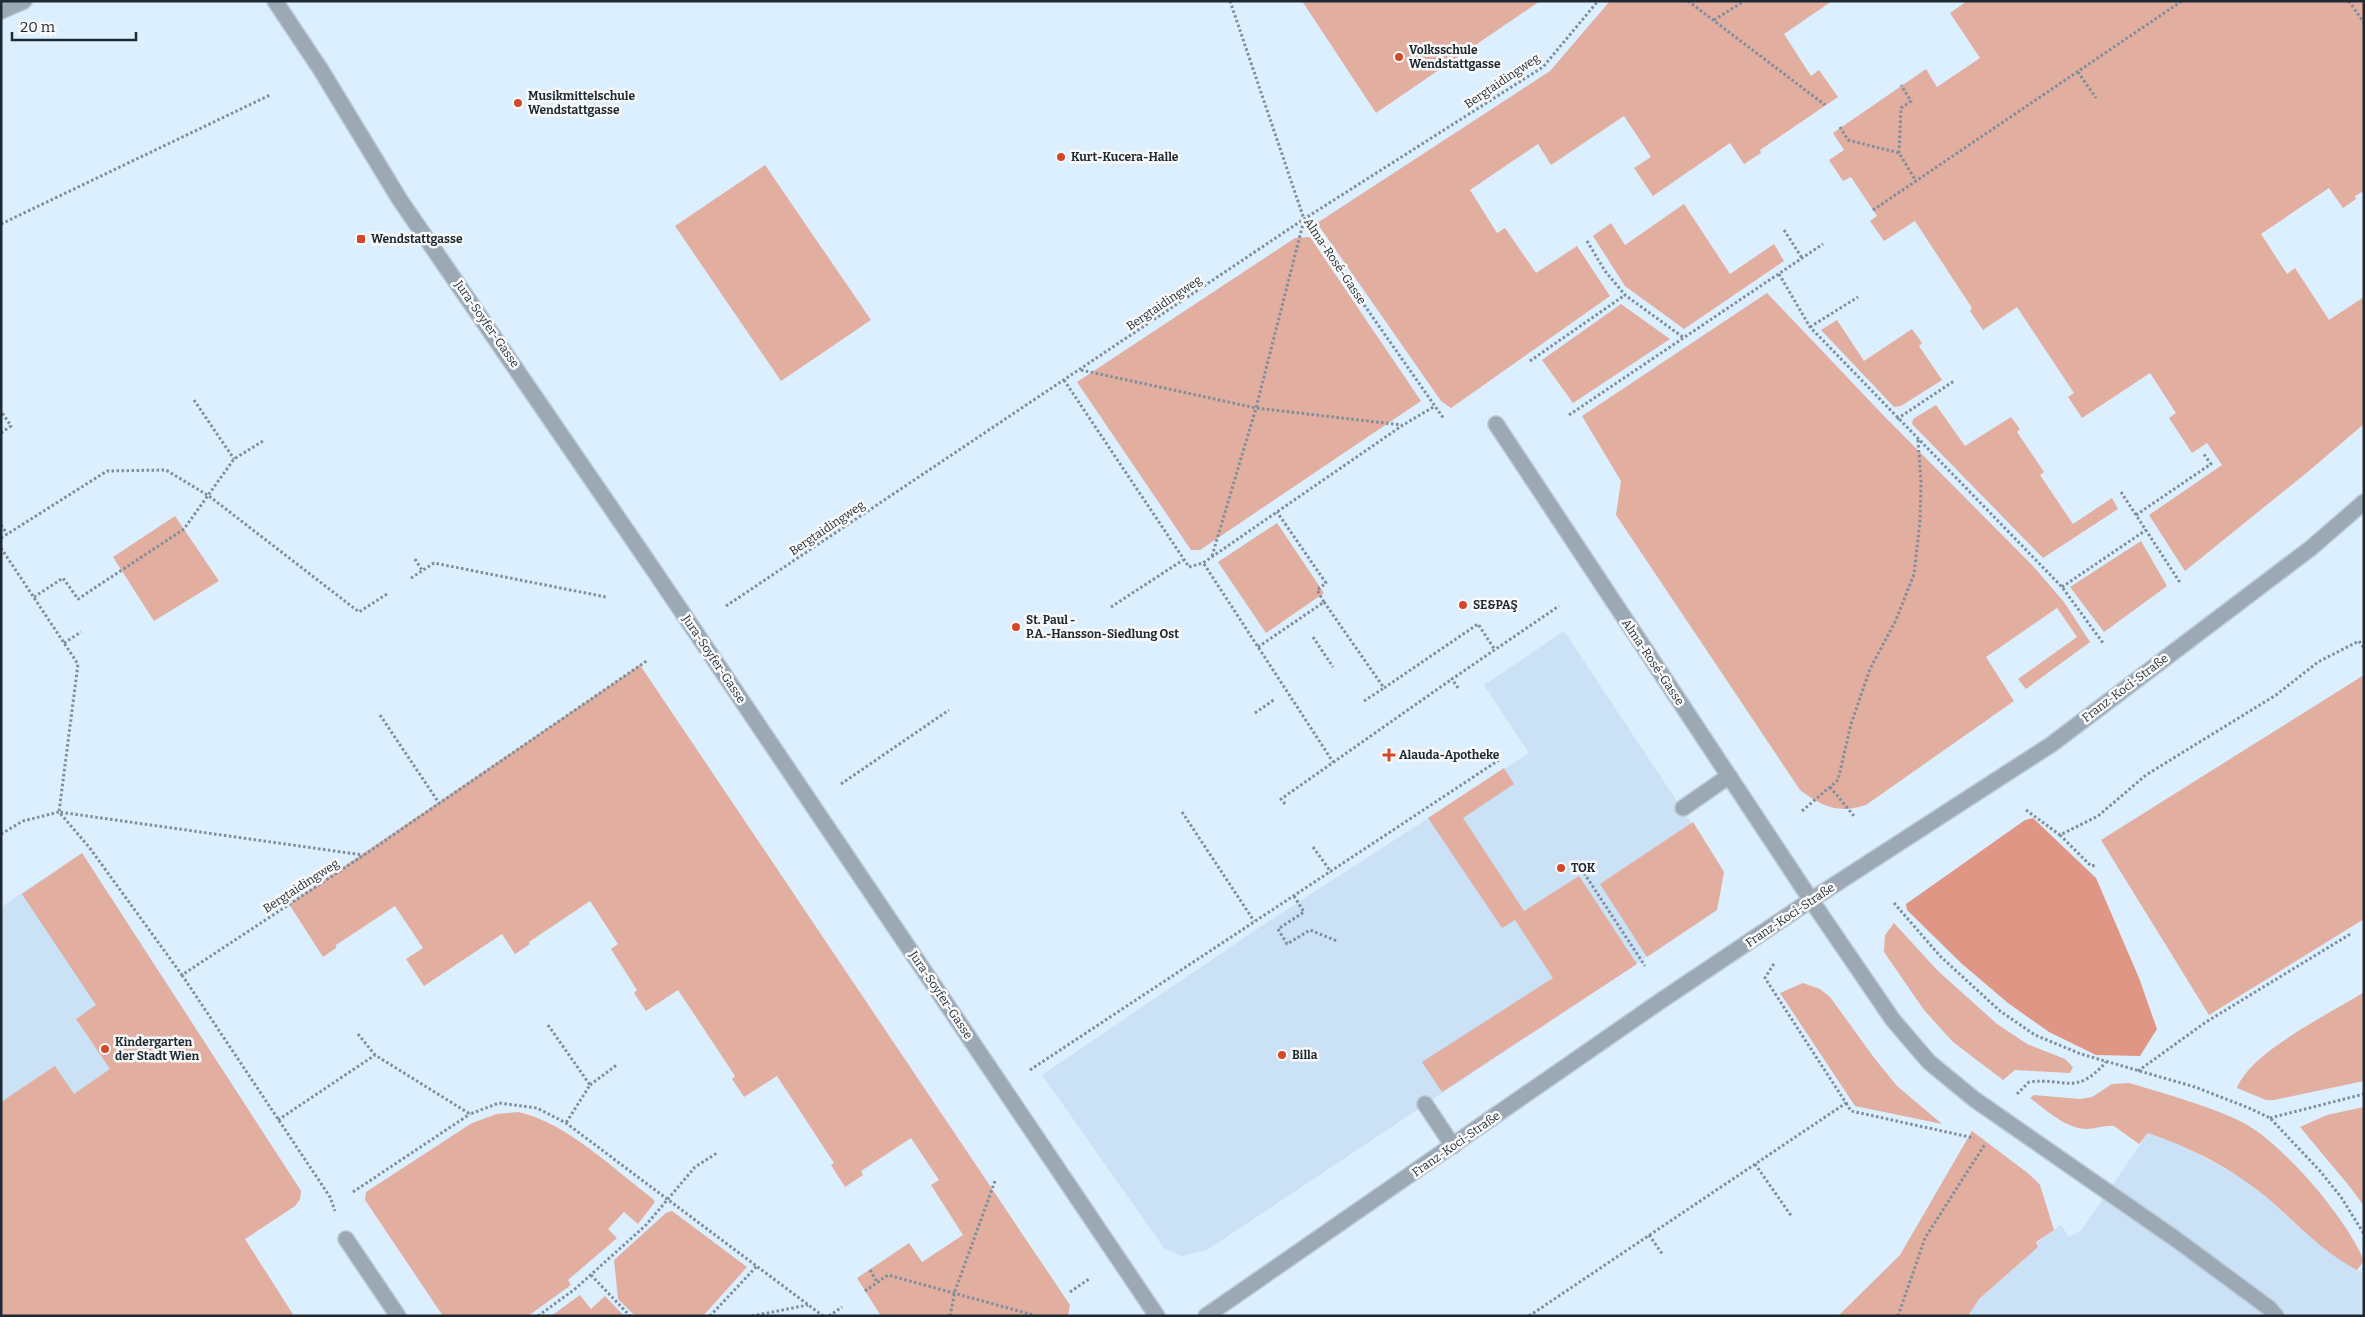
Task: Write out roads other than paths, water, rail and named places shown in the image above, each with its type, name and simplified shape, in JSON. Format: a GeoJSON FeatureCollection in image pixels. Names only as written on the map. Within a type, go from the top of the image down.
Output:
{"type":"FeatureCollection","features":[{"type":"Feature","properties":{"kind":"street"},"geometry":{"type":"LineString","coordinates":[[1,11],[24,1]]}},
{"type":"Feature","properties":{"kind":"street","name":"Jura-Soyfer-Gasse"},"geometry":{"type":"LineString","coordinates":[[274,1],[321,70],[400,200],[648,560],[1157,1316]]}},
{"type":"Feature","properties":{"kind":"street","name":"Alma-Rosé-Gasse"},"geometry":{"type":"LineString","coordinates":[[1496,424],[1811,900],[1893,1020],[1911,1042],[1951,1081],[2177,1240],[2269,1308],[2276,1316]]}},
{"type":"Feature","properties":{"kind":"street","name":"Franz-Koci-Straße"},"geometry":{"type":"LineString","coordinates":[[1206,1316],[1811,900],[2052,744],[2311,548],[2364,502]]}},
{"type":"Feature","properties":{"kind":"street"},"geometry":{"type":"LineString","coordinates":[[1683,808],[1729,776]]}},
{"type":"Feature","properties":{"kind":"street"},"geometry":{"type":"LineString","coordinates":[[1425,1104],[1453,1146]]}},
{"type":"Feature","properties":{"kind":"street"},"geometry":{"type":"LineString","coordinates":[[346,1240],[398,1316]]}},
{"type":"Feature","properties":{"kind":"place","name":"Volksschule Wendstattgasse"},"geometry":{"type":"Point","coordinates":[1399,57]}},
{"type":"Feature","properties":{"kind":"place","name":"Musikmittelschule Wendstattgasse"},"geometry":{"type":"Point","coordinates":[518,103]}},
{"type":"Feature","properties":{"kind":"place","name":"Kurt-Kucera-Halle"},"geometry":{"type":"Point","coordinates":[1061,157]}},
{"type":"Feature","properties":{"kind":"place","name":"Wendstattgasse"},"geometry":{"type":"Point","coordinates":[361,239]}},
{"type":"Feature","properties":{"kind":"place","name":"SE&PAŞ"},"geometry":{"type":"Point","coordinates":[1463,605]}},
{"type":"Feature","properties":{"kind":"place","name":"St. Paul - P.A.-Hansson-Siedlung Ost"},"geometry":{"type":"Point","coordinates":[1016,627]}},
{"type":"Feature","properties":{"kind":"place","name":"Alauda-Apotheke"},"geometry":{"type":"Point","coordinates":[1389,755]}},
{"type":"Feature","properties":{"kind":"place","name":"TOK"},"geometry":{"type":"Point","coordinates":[1561,868]}},
{"type":"Feature","properties":{"kind":"place","name":"Kindergarten der Stadt Wien"},"geometry":{"type":"Point","coordinates":[105,1049]}},
{"type":"Feature","properties":{"kind":"place","name":"Billa"},"geometry":{"type":"Point","coordinates":[1282,1055]}}]}
